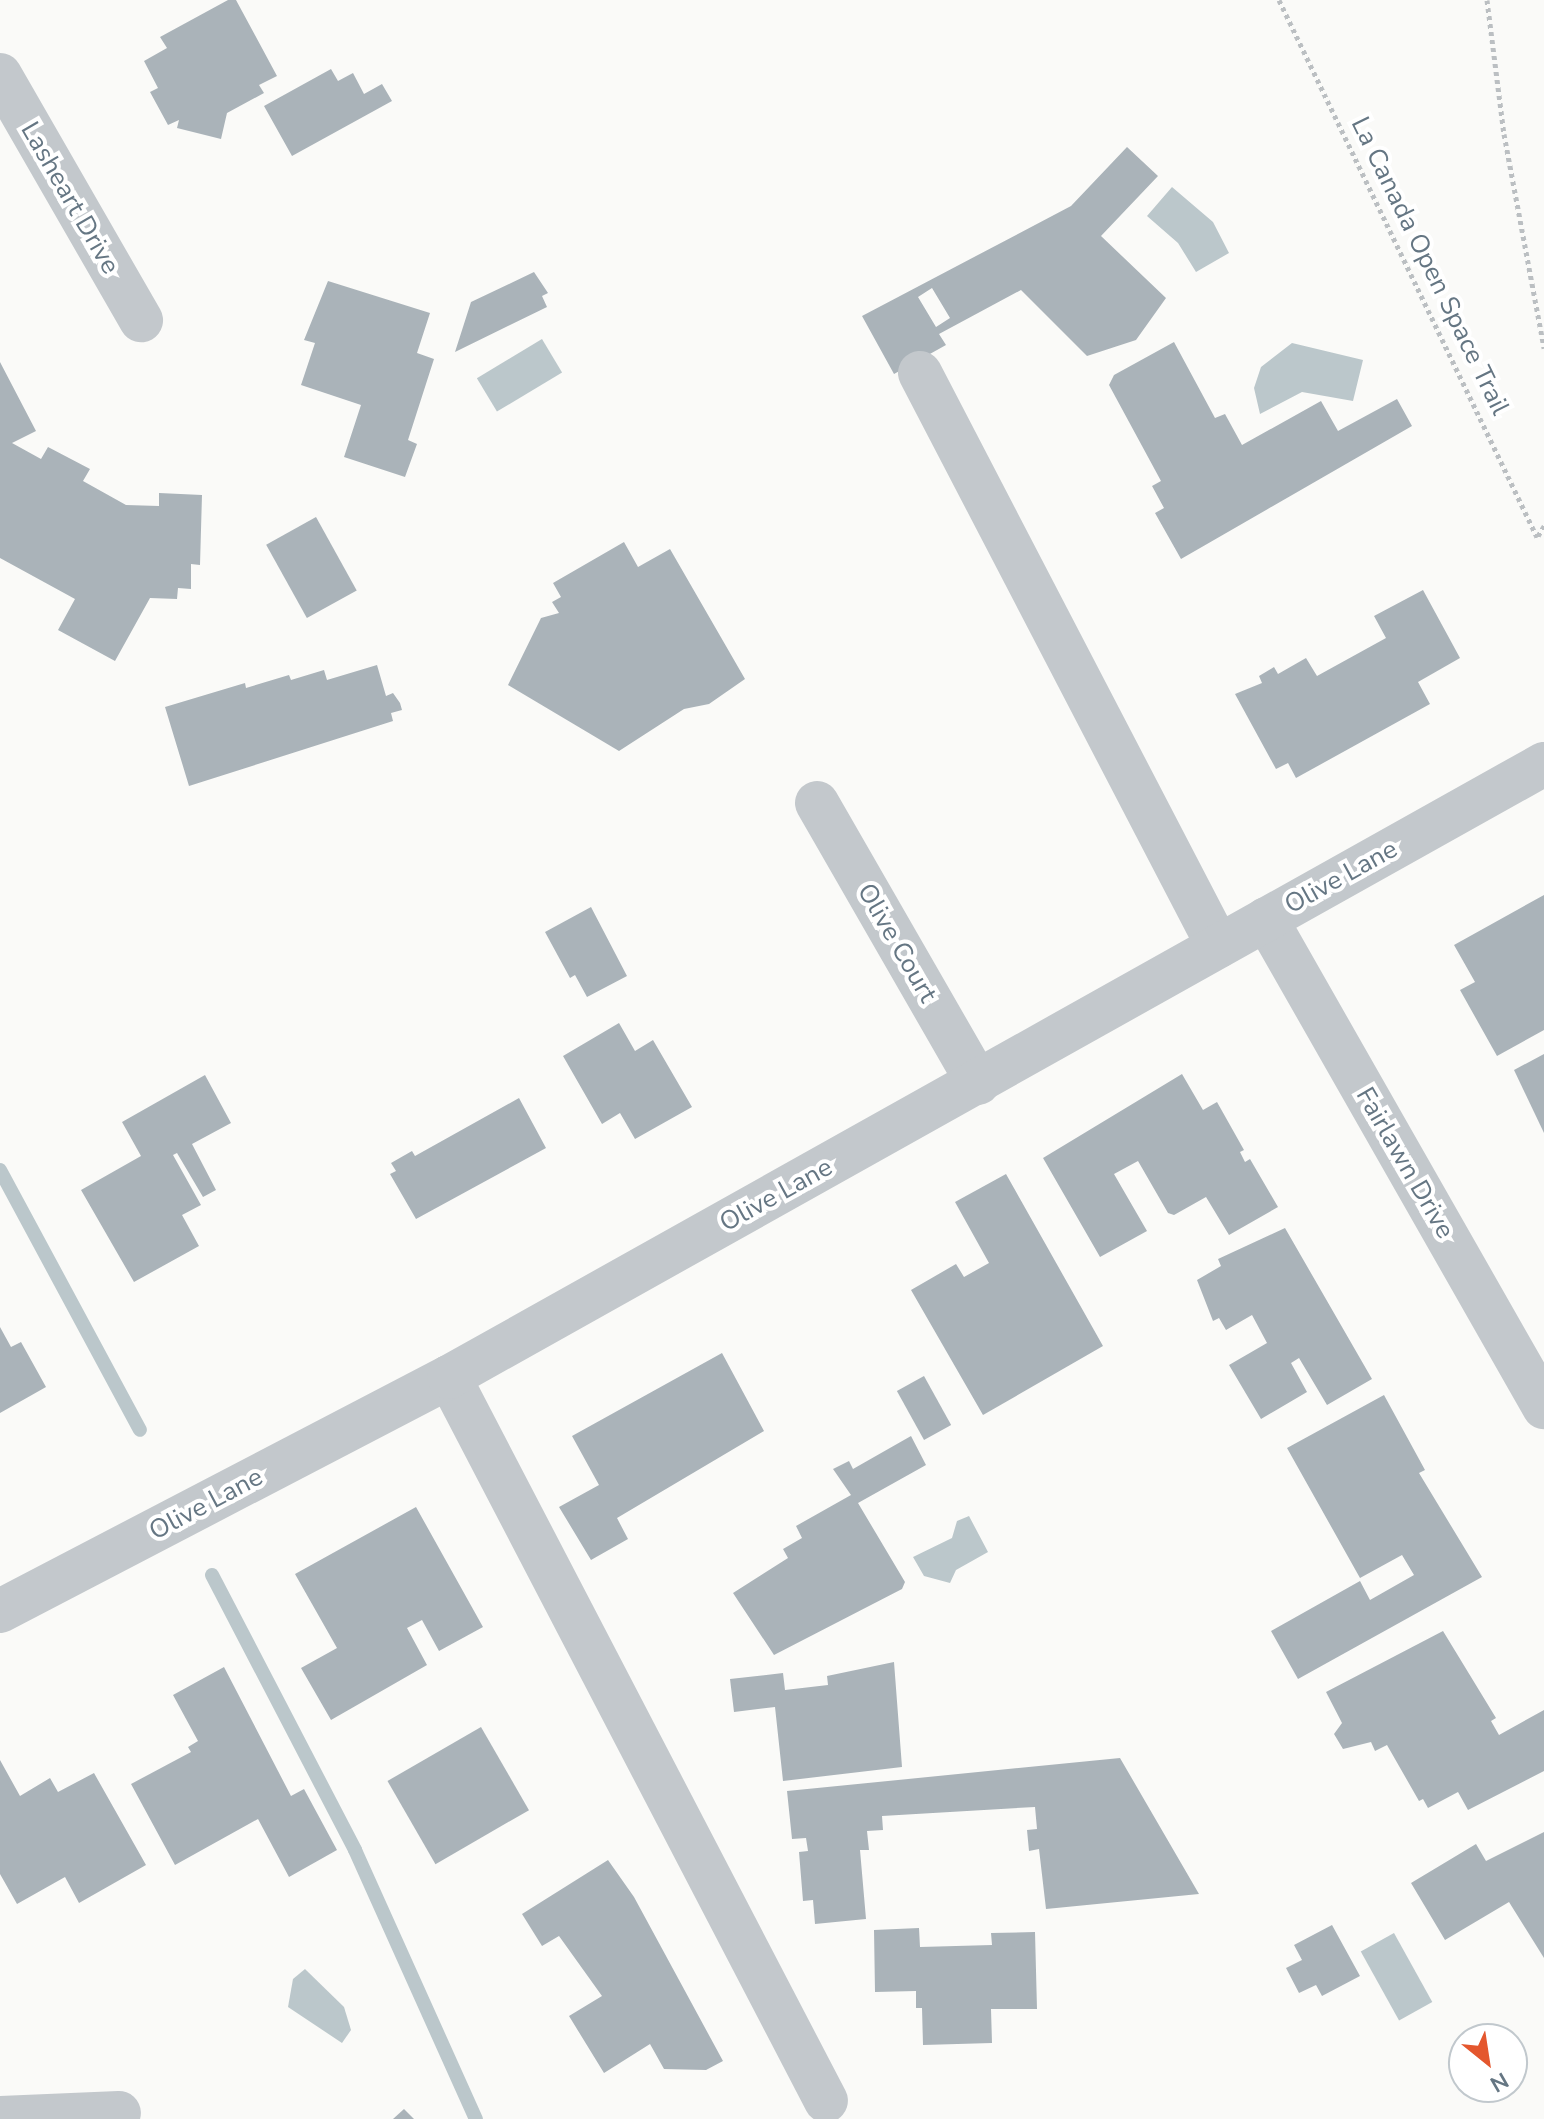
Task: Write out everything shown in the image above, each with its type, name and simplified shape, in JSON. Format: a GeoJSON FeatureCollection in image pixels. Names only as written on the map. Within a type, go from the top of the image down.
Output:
{"type":"FeatureCollection","features":[{"type":"Feature","properties":{"kind":"street","name":"Lasheart Drive"},"geometry":{"type":"LineString","coordinates":[[0,75],[141,320]]}},
{"type":"Feature","properties":{"kind":"street"},"geometry":{"type":"LineString","coordinates":[[920,373],[1218,946]]}},
{"type":"Feature","properties":{"kind":"street","name":"Olive Lane"},"geometry":{"type":"LineString","coordinates":[[0,1611],[449,1377],[1544,764]]}},
{"type":"Feature","properties":{"kind":"street","name":"Olive Court"},"geometry":{"type":"LineString","coordinates":[[817,803],[978,1083]]}},
{"type":"Feature","properties":{"kind":"street","name":"Fairlawn Drive"},"geometry":{"type":"LineString","coordinates":[[1266,919],[1544,1407]]}},
{"type":"Feature","properties":{"kind":"street"},"geometry":{"type":"LineString","coordinates":[[449,1377],[826,2101]]}},
{"type":"Feature","properties":{"kind":"street"},"geometry":{"type":"LineString","coordinates":[[0,2118],[119,2113]]}},
{"type":"Feature","properties":{"kind":"path","name":"La Canada Open Space Trail"},"geometry":{"type":"LineString","coordinates":[[1279,0],[1537,537],[1544,526]]}},
{"type":"Feature","properties":{"kind":"path"},"geometry":{"type":"LineString","coordinates":[[1487,0],[1504,134],[1544,348]]}},
{"type":"Feature","properties":{"kind":"shaded area"},"geometry":{"type":"Polygon","coordinates":[[[1172,187],[1213,222],[1229,253],[1196,272],[1178,243],[1147,216],[1172,187]]]}},
{"type":"Feature","properties":{"kind":"shaded area"},"geometry":{"type":"Polygon","coordinates":[[[542,339],[562,372],[497,412],[477,378],[542,339]]]}},
{"type":"Feature","properties":{"kind":"shaded area"},"geometry":{"type":"Polygon","coordinates":[[[1292,343],[1363,360],[1353,401],[1302,392],[1260,414],[1254,388],[1261,367],[1292,343]]]}},
{"type":"Feature","properties":{"kind":"shaded area"},"geometry":{"type":"Polygon","coordinates":[[[969,1516],[988,1552],[956,1570],[950,1583],[924,1576],[913,1557],[952,1538],[957,1521],[969,1516]]]}},
{"type":"Feature","properties":{"kind":"shaded area"},"geometry":{"type":"Polygon","coordinates":[[[1394,1933],[1432,2002],[1399,2021],[1361,1951],[1394,1933]]]}},
{"type":"Feature","properties":{"kind":"shaded area"},"geometry":{"type":"Polygon","coordinates":[[[305,1969],[344,2007],[351,2030],[342,2043],[288,2007],[293,1979],[305,1969]]]}},
{"type":"Feature","properties":{"kind":"building"},"geometry":{"type":"Polygon","coordinates":[[[228,0],[236,0],[277,76],[259,85],[264,93],[227,113],[221,139],[177,128],[179,120],[168,125],[150,92],[158,88],[144,61],[167,48],[160,37],[228,0]]]}},
{"type":"Feature","properties":{"kind":"building"},"geometry":{"type":"Polygon","coordinates":[[[331,69],[338,81],[353,73],[364,94],[382,84],[392,101],[292,156],[264,106],[331,69]]]}},
{"type":"Feature","properties":{"kind":"building"},"geometry":{"type":"Polygon","coordinates":[[[1127,147],[1158,176],[1101,236],[1166,298],[1136,340],[1087,356],[1021,290],[939,334],[946,345],[894,374],[862,316],[1071,206],[1127,147]],[[932,288],[918,297],[936,327],[950,318],[932,288]]]}},
{"type":"Feature","properties":{"kind":"building"},"geometry":{"type":"Polygon","coordinates":[[[534,272],[548,293],[542,296],[547,307],[455,352],[471,302],[534,272]]]}},
{"type":"Feature","properties":{"kind":"building"},"geometry":{"type":"Polygon","coordinates":[[[328,281],[430,313],[417,353],[434,359],[408,440],[417,444],[405,477],[344,457],[361,405],[301,385],[315,343],[304,340],[328,281]]]}},
{"type":"Feature","properties":{"kind":"building"},"geometry":{"type":"Polygon","coordinates":[[[1174,342],[1215,418],[1225,414],[1242,445],[1321,401],[1338,431],[1397,399],[1412,426],[1181,559],[1155,513],[1164,508],[1152,486],[1161,481],[1109,385],[1114,375],[1174,342]]]}},
{"type":"Feature","properties":{"kind":"building"},"geometry":{"type":"Polygon","coordinates":[[[0,362],[36,431],[12,443],[41,459],[48,447],[90,469],[83,481],[126,505],[159,506],[159,493],[202,495],[200,565],[191,564],[191,589],[178,588],[177,599],[150,598],[115,661],[58,630],[75,599],[0,558],[0,362]]]}},
{"type":"Feature","properties":{"kind":"building"},"geometry":{"type":"Polygon","coordinates":[[[316,517],[357,590],[307,618],[266,545],[316,517]]]}},
{"type":"Feature","properties":{"kind":"building"},"geometry":{"type":"Polygon","coordinates":[[[624,542],[638,567],[670,549],[745,679],[709,704],[684,709],[619,751],[508,685],[541,618],[559,613],[552,602],[561,597],[553,583],[624,542]]]}},
{"type":"Feature","properties":{"kind":"building"},"geometry":{"type":"Polygon","coordinates":[[[1423,590],[1460,658],[1418,682],[1430,704],[1296,778],[1288,763],[1276,769],[1235,694],[1262,683],[1259,676],[1274,667],[1278,674],[1306,658],[1317,676],[1386,638],[1374,616],[1423,590]]]}},
{"type":"Feature","properties":{"kind":"building"},"geometry":{"type":"Polygon","coordinates":[[[377,665],[386,696],[393,693],[402,710],[391,713],[393,721],[189,786],[165,707],[245,683],[246,688],[289,675],[291,680],[324,670],[327,680],[377,665]]]}},
{"type":"Feature","properties":{"kind":"building"},"geometry":{"type":"Polygon","coordinates":[[[1544,895],[1544,1030],[1497,1056],[1460,990],[1475,982],[1454,945],[1544,895]]]}},
{"type":"Feature","properties":{"kind":"building"},"geometry":{"type":"Polygon","coordinates":[[[591,907],[627,976],[587,997],[575,975],[570,978],[545,932],[591,907]]]}},
{"type":"Feature","properties":{"kind":"building"},"geometry":{"type":"Polygon","coordinates":[[[619,1023],[635,1051],[653,1040],[692,1107],[635,1139],[620,1113],[602,1124],[563,1056],[619,1023]]]}},
{"type":"Feature","properties":{"kind":"building"},"geometry":{"type":"Polygon","coordinates":[[[1544,1054],[1544,1133],[1514,1070],[1544,1054]]]}},
{"type":"Feature","properties":{"kind":"building"},"geometry":{"type":"Polygon","coordinates":[[[1182,1074],[1203,1110],[1217,1102],[1244,1150],[1240,1152],[1245,1162],[1250,1159],[1278,1207],[1229,1235],[1206,1197],[1174,1215],[1168,1213],[1138,1161],[1114,1174],[1147,1231],[1100,1257],[1043,1158],[1182,1074]]]}},
{"type":"Feature","properties":{"kind":"building"},"geometry":{"type":"Polygon","coordinates":[[[205,1075],[231,1123],[192,1144],[216,1190],[203,1197],[177,1153],[173,1155],[201,1205],[182,1215],[199,1246],[134,1282],[81,1190],[141,1156],[122,1122],[205,1075]]]}},
{"type":"Feature","properties":{"kind":"building"},"geometry":{"type":"Polygon","coordinates":[[[519,1098],[546,1148],[416,1219],[390,1174],[396,1171],[391,1163],[412,1151],[415,1156],[519,1098]]]}},
{"type":"Feature","properties":{"kind":"building"},"geometry":{"type":"Polygon","coordinates":[[[1006,1174],[1103,1346],[983,1415],[911,1290],[956,1264],[964,1277],[989,1263],[955,1202],[1006,1174]]]}},
{"type":"Feature","properties":{"kind":"building"},"geometry":{"type":"Polygon","coordinates":[[[1285,1228],[1372,1379],[1327,1405],[1299,1358],[1291,1363],[1307,1392],[1261,1419],[1229,1365],[1267,1343],[1252,1315],[1226,1330],[1219,1318],[1213,1321],[1197,1280],[1221,1266],[1218,1259],[1285,1228]]]}},
{"type":"Feature","properties":{"kind":"building"},"geometry":{"type":"Polygon","coordinates":[[[0,1327],[11,1347],[21,1342],[46,1387],[0,1413],[0,1327]]]}},
{"type":"Feature","properties":{"kind":"building"},"geometry":{"type":"Polygon","coordinates":[[[722,1353],[764,1431],[617,1518],[628,1539],[591,1560],[559,1507],[599,1485],[572,1436],[722,1353]]]}},
{"type":"Feature","properties":{"kind":"building"},"geometry":{"type":"Polygon","coordinates":[[[924,1376],[951,1425],[924,1440],[897,1391],[924,1376]]]}},
{"type":"Feature","properties":{"kind":"building"},"geometry":{"type":"Polygon","coordinates":[[[1384,1395],[1425,1470],[1419,1473],[1482,1577],[1298,1679],[1271,1631],[1360,1581],[1370,1600],[1414,1575],[1402,1555],[1360,1578],[1287,1448],[1384,1395]]]}},
{"type":"Feature","properties":{"kind":"building"},"geometry":{"type":"Polygon","coordinates":[[[911,1436],[926,1465],[858,1503],[905,1582],[902,1589],[774,1655],[733,1593],[788,1558],[783,1549],[802,1538],[796,1526],[851,1495],[833,1469],[849,1461],[853,1469],[911,1436]]]}},
{"type":"Feature","properties":{"kind":"building"},"geometry":{"type":"Polygon","coordinates":[[[416,1507],[483,1627],[439,1651],[422,1620],[407,1628],[427,1665],[331,1720],[301,1668],[337,1648],[295,1574],[416,1507]]]}},
{"type":"Feature","properties":{"kind":"building"},"geometry":{"type":"Polygon","coordinates":[[[1443,1631],[1496,1718],[1491,1721],[1499,1735],[1544,1710],[1544,1771],[1468,1810],[1458,1792],[1428,1808],[1423,1799],[1419,1801],[1387,1745],[1375,1751],[1371,1742],[1343,1749],[1334,1734],[1342,1723],[1326,1692],[1443,1631]]]}},
{"type":"Feature","properties":{"kind":"building"},"geometry":{"type":"Polygon","coordinates":[[[894,1662],[902,1767],[783,1781],[775,1707],[734,1712],[730,1679],[783,1673],[785,1690],[828,1685],[827,1676],[894,1662]]]}},
{"type":"Feature","properties":{"kind":"building"},"geometry":{"type":"Polygon","coordinates":[[[224,1667],[291,1796],[304,1789],[337,1850],[289,1877],[258,1819],[175,1865],[131,1784],[191,1752],[188,1747],[198,1741],[173,1695],[224,1667]]]}},
{"type":"Feature","properties":{"kind":"building"},"geometry":{"type":"Polygon","coordinates":[[[481,1727],[529,1810],[435,1864],[387,1781],[481,1727]]]}},
{"type":"Feature","properties":{"kind":"building"},"geometry":{"type":"Polygon","coordinates":[[[1120,1758],[1199,1894],[1046,1909],[1039,1849],[1029,1851],[1027,1830],[1037,1829],[1035,1807],[882,1816],[883,1830],[867,1831],[869,1850],[860,1850],[866,1919],[815,1924],[813,1900],[803,1901],[799,1852],[808,1851],[806,1838],[792,1839],[787,1791],[1120,1758]]]}},
{"type":"Feature","properties":{"kind":"building"},"geometry":{"type":"Polygon","coordinates":[[[0,1760],[20,1796],[50,1778],[58,1792],[94,1773],[146,1865],[79,1903],[65,1877],[17,1904],[0,1874],[0,1760]]]}},
{"type":"Feature","properties":{"kind":"building"},"geometry":{"type":"Polygon","coordinates":[[[1544,1832],[1544,1958],[1509,1902],[1445,1940],[1411,1883],[1476,1844],[1486,1861],[1544,1832]]]}},
{"type":"Feature","properties":{"kind":"building"},"geometry":{"type":"Polygon","coordinates":[[[608,1860],[634,1897],[723,2061],[706,2070],[664,2069],[650,2044],[604,2073],[569,2016],[602,1996],[559,1936],[542,1946],[522,1914],[608,1860]]]}},
{"type":"Feature","properties":{"kind":"building"},"geometry":{"type":"Polygon","coordinates":[[[1332,1925],[1360,1976],[1322,1996],[1316,1985],[1299,1993],[1286,1968],[1302,1960],[1294,1945],[1332,1925]]]}},
{"type":"Feature","properties":{"kind":"building"},"geometry":{"type":"Polygon","coordinates":[[[919,1928],[920,1947],[992,1945],[991,1933],[1035,1932],[1037,2009],[991,2009],[992,2043],[923,2045],[922,2008],[916,2008],[916,1991],[875,1992],[874,1930],[919,1928]]]}},
{"type":"Feature","properties":{"kind":"building"},"geometry":{"type":"Polygon","coordinates":[[[404,2109],[414,2119],[393,2119],[404,2109]]]}},
{"type":"Feature","properties":{"kind":"waterway"},"geometry":{"type":"LineString","coordinates":[[0,1170],[140,1430]]}},
{"type":"Feature","properties":{"kind":"waterway"},"geometry":{"type":"LineString","coordinates":[[212,1575],[355,1850],[476,2119]]}}]}
